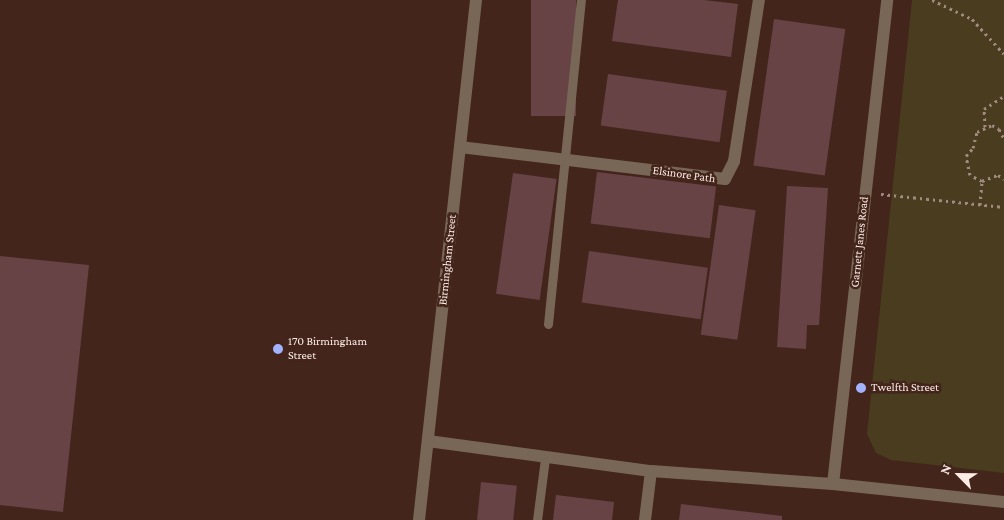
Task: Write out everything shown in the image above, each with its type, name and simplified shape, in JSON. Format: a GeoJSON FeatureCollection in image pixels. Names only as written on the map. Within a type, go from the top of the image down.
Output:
{"type":"FeatureCollection","features":[{"type":"Feature","properties":{"kind":"street","name":"Birmingham Street"},"geometry":{"type":"LineString","coordinates":[[419,520],[476,0]]}},
{"type":"Feature","properties":{"kind":"street","name":"Elsinore Path"},"geometry":{"type":"LineString","coordinates":[[460,147],[725,178],[734,161],[759,0]]}},
{"type":"Feature","properties":{"kind":"street","name":"Garnett Janes Road"},"geometry":{"type":"LineString","coordinates":[[833,484],[887,0]]}},
{"type":"Feature","properties":{"kind":"street"},"geometry":{"type":"LineString","coordinates":[[428,442],[651,471],[833,484],[1004,502]]}},
{"type":"Feature","properties":{"kind":"street"},"geometry":{"type":"LineString","coordinates":[[645,520],[651,471]]}},
{"type":"Feature","properties":{"kind":"lane"},"geometry":{"type":"LineString","coordinates":[[548,324],[563,158],[581,0]]}},
{"type":"Feature","properties":{"kind":"lane"},"geometry":{"type":"LineString","coordinates":[[537,520],[545,458]]}},
{"type":"Feature","properties":{"kind":"path"},"geometry":{"type":"LineString","coordinates":[[932,0],[972,19],[1004,54]]}},
{"type":"Feature","properties":{"kind":"path"},"geometry":{"type":"LineString","coordinates":[[985,127],[984,109],[1004,96]]}},
{"type":"Feature","properties":{"kind":"path"},"geometry":{"type":"LineString","coordinates":[[1004,139],[999,129],[992,125],[985,127],[976,132],[973,148],[966,156],[970,175],[982,181],[998,175],[1004,179]]}},
{"type":"Feature","properties":{"kind":"path"},"geometry":{"type":"LineString","coordinates":[[980,205],[982,181]]}},
{"type":"Feature","properties":{"kind":"path"},"geometry":{"type":"LineString","coordinates":[[866,192],[1004,207]]}},
{"type":"Feature","properties":{"kind":"shaded area"},"geometry":{"type":"Polygon","coordinates":[[[912,0],[1004,0],[1004,473],[891,460],[876,453],[867,434],[912,0]]]}},
{"type":"Feature","properties":{"kind":"building"},"geometry":{"type":"Polygon","coordinates":[[[531,0],[576,0],[576,116],[531,116],[531,0]]]}},
{"type":"Feature","properties":{"kind":"building"},"geometry":{"type":"Polygon","coordinates":[[[618,0],[704,0],[738,4],[731,57],[612,41],[618,0]]]}},
{"type":"Feature","properties":{"kind":"building"},"geometry":{"type":"Polygon","coordinates":[[[774,19],[845,29],[825,176],[753,166],[774,19]]]}},
{"type":"Feature","properties":{"kind":"building"},"geometry":{"type":"Polygon","coordinates":[[[608,74],[727,91],[720,142],[601,125],[608,74]]]}},
{"type":"Feature","properties":{"kind":"building"},"geometry":{"type":"Polygon","coordinates":[[[597,172],[716,187],[710,238],[591,224],[597,172]]]}},
{"type":"Feature","properties":{"kind":"building"},"geometry":{"type":"Polygon","coordinates":[[[513,173],[557,179],[540,300],[496,294],[513,173]]]}},
{"type":"Feature","properties":{"kind":"building"},"geometry":{"type":"Polygon","coordinates":[[[787,186],[828,188],[819,325],[807,325],[806,349],[777,347],[787,186]]]}},
{"type":"Feature","properties":{"kind":"building"},"geometry":{"type":"Polygon","coordinates":[[[719,205],[756,210],[737,340],[701,335],[719,205]]]}},
{"type":"Feature","properties":{"kind":"building"},"geometry":{"type":"Polygon","coordinates":[[[589,251],[708,268],[701,319],[582,302],[589,251]]]}},
{"type":"Feature","properties":{"kind":"building"},"geometry":{"type":"Polygon","coordinates":[[[0,256],[89,265],[63,512],[0,505],[0,256]]]}},
{"type":"Feature","properties":{"kind":"building"},"geometry":{"type":"Polygon","coordinates":[[[481,482],[517,486],[513,520],[477,520],[481,482]]]}},
{"type":"Feature","properties":{"kind":"building"},"geometry":{"type":"Polygon","coordinates":[[[556,495],[614,502],[612,520],[553,520],[556,495]]]}},
{"type":"Feature","properties":{"kind":"building"},"geometry":{"type":"Polygon","coordinates":[[[681,504],[782,516],[782,520],[679,520],[681,504]]]}},
{"type":"Feature","properties":{"kind":"place","name":"170 Birmingham Street"},"geometry":{"type":"Point","coordinates":[278,349]}},
{"type":"Feature","properties":{"kind":"place","name":"Twelfth Street"},"geometry":{"type":"Point","coordinates":[861,388]}}]}
